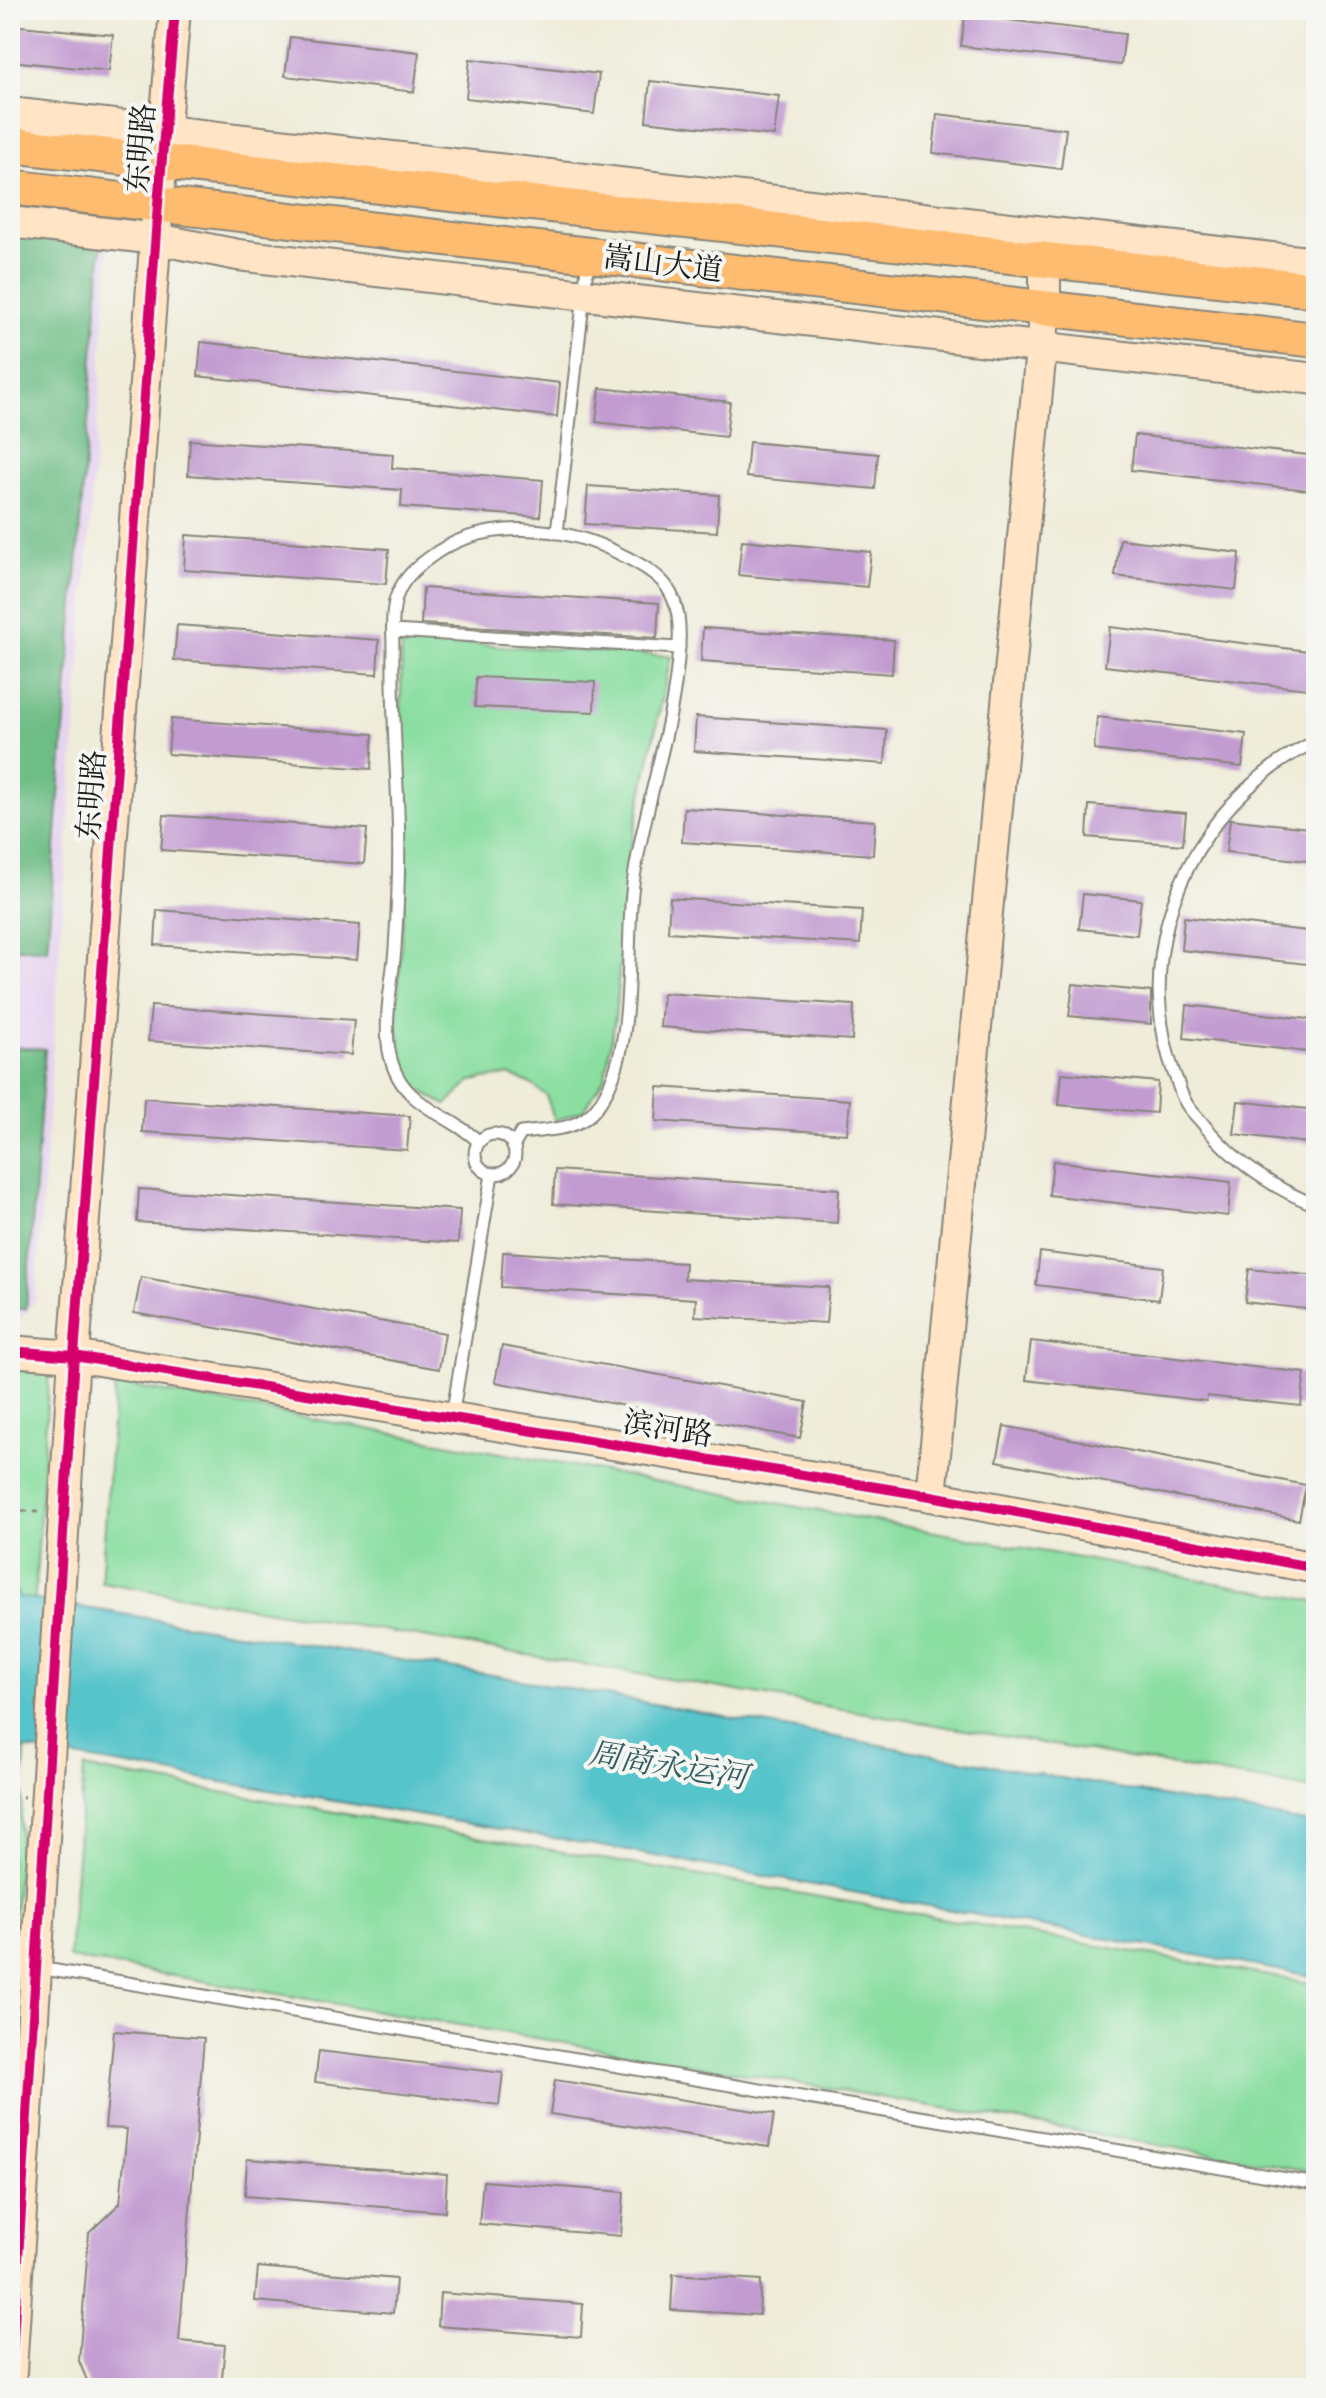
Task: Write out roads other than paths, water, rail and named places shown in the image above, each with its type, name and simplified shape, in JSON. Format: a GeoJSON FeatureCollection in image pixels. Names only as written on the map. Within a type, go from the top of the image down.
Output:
{"type":"FeatureCollection","features":[{"type":"Feature","properties":{"kind":"main road","name":"嵩山大道"},"geometry":{"type":"LineString","coordinates":[[10,145],[164,146],[1045,259],[1316,290]]}},
{"type":"Feature","properties":{"kind":"main road","name":"嵩山大道"},"geometry":{"type":"LineString","coordinates":[[10,187],[1316,340]]}},
{"type":"Feature","properties":{"kind":"street","name":"东明路"},"geometry":{"type":"LineString","coordinates":[[34,1968],[50,1778],[74,1356],[158,204],[175,10]]}},
{"type":"Feature","properties":{"kind":"street"},"geometry":{"type":"LineString","coordinates":[[10,113],[164,146],[1316,263]]}},
{"type":"Feature","properties":{"kind":"street"},"geometry":{"type":"LineString","coordinates":[[10,222],[157,239],[238,255],[1316,379]]}},
{"type":"Feature","properties":{"kind":"street"},"geometry":{"type":"LineString","coordinates":[[931,1496],[1045,308],[1045,259]]}},
{"type":"Feature","properties":{"kind":"street","name":"滨河路"},"geometry":{"type":"LineString","coordinates":[[10,1351],[74,1356],[931,1496],[1316,1568]]}},
{"type":"Feature","properties":{"kind":"street"},"geometry":{"type":"LineString","coordinates":[[10,2388],[34,1968]]}},
{"type":"Feature","properties":{"kind":"lane"},"geometry":{"type":"LineString","coordinates":[[557,533],[589,255]]}},
{"type":"Feature","properties":{"kind":"lane"},"geometry":{"type":"LineString","coordinates":[[479,1142],[469,1132],[409,1093],[393,1066],[387,1030],[395,947],[399,841],[394,721],[395,600],[409,574],[434,554],[462,539],[503,530],[557,533],[605,546],[643,566],[666,586],[679,614],[679,648],[674,688],[633,885],[618,1065],[595,1110],[576,1126],[521,1133],[513,1147]]}},
{"type":"Feature","properties":{"kind":"lane"},"geometry":{"type":"LineString","coordinates":[[393,631],[679,648]]}},
{"type":"Feature","properties":{"kind":"lane"},"geometry":{"type":"LineString","coordinates":[[1316,742],[1264,773],[1226,809],[1195,852],[1174,899],[1167,924],[1161,950],[1159,1002],[1167,1053],[1185,1102],[1222,1146],[1264,1179],[1316,1205]]}},
{"type":"Feature","properties":{"kind":"lane"},"geometry":{"type":"LineString","coordinates":[[487,1136],[507,1138],[513,1147],[515,1157],[511,1166],[502,1173],[492,1174],[482,1170],[476,1162],[475,1152],[479,1142],[487,1136]]}},
{"type":"Feature","properties":{"kind":"lane"},"geometry":{"type":"LineString","coordinates":[[452,1417],[492,1174]]}},
{"type":"Feature","properties":{"kind":"lane"},"geometry":{"type":"LineString","coordinates":[[34,1968],[1316,2184]]}},
{"type":"Feature","properties":{"kind":"water","name":"周商永运河"},"geometry":{"type":"Polygon","coordinates":[[[10,1582],[20,1597],[510,1678],[1316,1824],[1316,1977],[606,1847],[10,1746],[10,1582]]]}}]}
